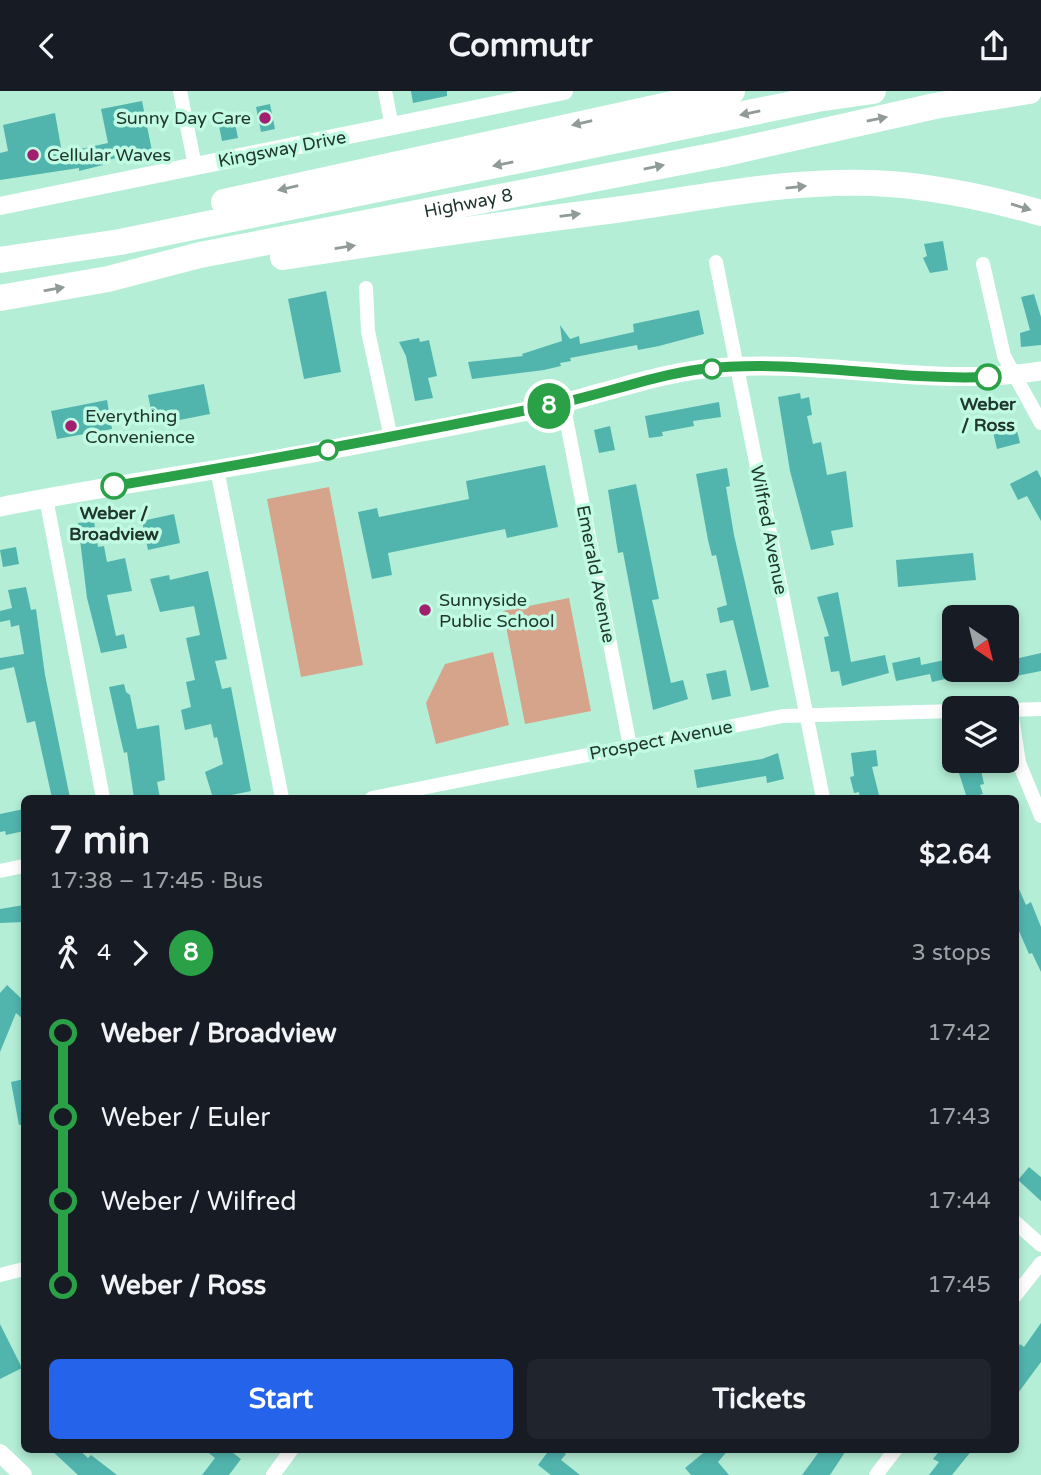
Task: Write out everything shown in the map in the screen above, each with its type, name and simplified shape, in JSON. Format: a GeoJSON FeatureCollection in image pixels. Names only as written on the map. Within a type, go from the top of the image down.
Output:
{"type":"FeatureCollection","features":[{"type":"Feature","properties":{"kind":"highway"},"geometry":{"type":"LineString","coordinates":[[0,252],[707,94],[732,91]]}},
{"type":"Feature","properties":{"kind":"highway"},"geometry":{"type":"LineString","coordinates":[[0,260],[120,241],[817,99],[873,91]]}},
{"type":"Feature","properties":{"kind":"highway"},"geometry":{"type":"LineString","coordinates":[[935,106],[989,91]]}},
{"type":"Feature","properties":{"kind":"highway"},"geometry":{"type":"LineString","coordinates":[[1003,91],[1041,96]]}},
{"type":"Feature","properties":{"kind":"highway"},"geometry":{"type":"LineString","coordinates":[[935,106],[1029,91]]}},
{"type":"Feature","properties":{"kind":"highway","name":"Highway 8"},"geometry":{"type":"LineString","coordinates":[[0,298],[108,279],[200,255],[708,156],[935,106]]}},
{"type":"Feature","properties":{"kind":"highway"},"geometry":{"type":"LineString","coordinates":[[108,279],[204,269],[446,232],[819,185],[888,184],[946,191],[1000,201],[1041,213]]}},
{"type":"Feature","properties":{"kind":"main road"},"geometry":{"type":"LineString","coordinates":[[0,507],[391,438],[563,403],[662,376],[737,367],[821,366],[936,377],[1015,375],[1041,371]]}},
{"type":"Feature","properties":{"kind":"street"},"geometry":{"type":"LineString","coordinates":[[180,91],[195,166]]}},
{"type":"Feature","properties":{"kind":"street"},"geometry":{"type":"LineString","coordinates":[[385,91],[392,127]]}},
{"type":"Feature","properties":{"kind":"street","name":"Kingsway Drive"},"geometry":{"type":"LineString","coordinates":[[0,206],[564,91]]}},
{"type":"Feature","properties":{"kind":"street","name":"Wilfred Avenue"},"geometry":{"type":"LineString","coordinates":[[716,262],[822,795]]}},
{"type":"Feature","properties":{"kind":"street"},"geometry":{"type":"LineString","coordinates":[[983,264],[1004,356],[1041,423]]}},
{"type":"Feature","properties":{"kind":"street"},"geometry":{"type":"LineString","coordinates":[[366,288],[368,331],[391,438]]}},
{"type":"Feature","properties":{"kind":"street","name":"Emerald Avenue"},"geometry":{"type":"LineString","coordinates":[[563,403],[630,746]]}},
{"type":"Feature","properties":{"kind":"street"},"geometry":{"type":"LineString","coordinates":[[218,469],[281,795]]}},
{"type":"Feature","properties":{"kind":"street"},"geometry":{"type":"LineString","coordinates":[[46,498],[102,795]]}},
{"type":"Feature","properties":{"kind":"street"},"geometry":{"type":"LineString","coordinates":[[1019,710],[1041,709]]}},
{"type":"Feature","properties":{"kind":"street","name":"Prospect Avenue"},"geometry":{"type":"LineString","coordinates":[[387,795],[805,714],[942,711]]}},
{"type":"Feature","properties":{"kind":"street"},"geometry":{"type":"LineString","coordinates":[[1019,765],[1041,816]]}},
{"type":"Feature","properties":{"kind":"street"},"geometry":{"type":"LineString","coordinates":[[0,871],[21,867]]}},
{"type":"Feature","properties":{"kind":"street"},"geometry":{"type":"LineString","coordinates":[[1019,1226],[1041,1245]]}},
{"type":"Feature","properties":{"kind":"street"},"geometry":{"type":"LineString","coordinates":[[1019,1291],[1041,1263]]}},
{"type":"Feature","properties":{"kind":"street"},"geometry":{"type":"LineString","coordinates":[[0,1275],[21,1270]]}},
{"type":"Feature","properties":{"kind":"street"},"geometry":{"type":"LineString","coordinates":[[0,1453],[23,1475]]}},
{"type":"Feature","properties":{"kind":"street"},"geometry":{"type":"LineString","coordinates":[[273,1475],[289,1453]]}},
{"type":"Feature","properties":{"kind":"street"},"geometry":{"type":"LineString","coordinates":[[876,1475],[893,1453]]}},
{"type":"Feature","properties":{"kind":"shaded area"},"geometry":{"type":"Polygon","coordinates":[[[329,487],[363,665],[301,677],[267,499],[329,487]]]}},
{"type":"Feature","properties":{"kind":"shaded area"},"geometry":{"type":"Polygon","coordinates":[[[569,598],[591,711],[525,724],[503,611],[569,598]]]}},
{"type":"Feature","properties":{"kind":"shaded area"},"geometry":{"type":"Polygon","coordinates":[[[493,652],[509,725],[436,744],[426,703],[445,664],[493,652]]]}},
{"type":"Feature","properties":{"kind":"building"},"geometry":{"type":"Polygon","coordinates":[[[411,91],[447,91],[447,96],[413,103],[411,91]]]}},
{"type":"Feature","properties":{"kind":"building"},"geometry":{"type":"Polygon","coordinates":[[[142,101],[152,151],[102,161],[103,165],[79,171],[79,168],[0,180],[0,153],[8,151],[3,125],[55,113],[62,153],[108,143],[101,109],[142,101]]]}},
{"type":"Feature","properties":{"kind":"building","name":"Sunny Day Care"},"geometry":{"type":"Polygon","coordinates":[[[270,104],[275,129],[261,132],[256,107],[270,104]]]}},
{"type":"Feature","properties":{"kind":"building"},"geometry":{"type":"Polygon","coordinates":[[[235,123],[238,138],[222,141],[219,126],[235,123]]]}},
{"type":"Feature","properties":{"kind":"building"},"geometry":{"type":"Polygon","coordinates":[[[943,241],[948,270],[930,273],[923,258],[927,256],[924,244],[943,241]]]}},
{"type":"Feature","properties":{"kind":"building"},"geometry":{"type":"Polygon","coordinates":[[[326,291],[341,372],[304,379],[288,299],[326,291]]]}},
{"type":"Feature","properties":{"kind":"building"},"geometry":{"type":"Polygon","coordinates":[[[1034,294],[1041,317],[1041,345],[1021,347],[1020,333],[1030,330],[1021,297],[1034,294]]]}},
{"type":"Feature","properties":{"kind":"building"},"geometry":{"type":"Polygon","coordinates":[[[699,310],[704,334],[638,350],[637,345],[570,358],[571,361],[560,363],[561,366],[544,370],[472,379],[468,362],[523,356],[522,354],[562,341],[560,325],[570,339],[579,336],[580,344],[634,332],[633,324],[699,310]]]}},
{"type":"Feature","properties":{"kind":"building"},"geometry":{"type":"Polygon","coordinates":[[[419,338],[420,342],[429,340],[437,376],[428,378],[433,398],[415,401],[406,356],[399,342],[419,338]]]}},
{"type":"Feature","properties":{"kind":"building"},"geometry":{"type":"Polygon","coordinates":[[[204,384],[210,414],[154,425],[148,395],[204,384]]]}},
{"type":"Feature","properties":{"kind":"building"},"geometry":{"type":"Polygon","coordinates":[[[800,393],[801,399],[809,397],[812,415],[807,416],[813,444],[821,442],[827,475],[846,471],[853,527],[831,531],[834,545],[811,550],[790,471],[778,397],[800,393]]]}},
{"type":"Feature","properties":{"kind":"building"},"geometry":{"type":"Polygon","coordinates":[[[107,400],[112,429],[57,439],[51,411],[107,400]]]}},
{"type":"Feature","properties":{"kind":"building"},"geometry":{"type":"Polygon","coordinates":[[[719,402],[721,417],[693,421],[694,426],[662,432],[663,436],[649,438],[645,416],[719,402]]]}},
{"type":"Feature","properties":{"kind":"building"},"geometry":{"type":"Polygon","coordinates":[[[610,426],[615,450],[599,453],[594,430],[610,426]]]}},
{"type":"Feature","properties":{"kind":"building"},"geometry":{"type":"Polygon","coordinates":[[[1016,427],[1020,443],[997,449],[993,432],[1016,427]]]}},
{"type":"Feature","properties":{"kind":"building"},"geometry":{"type":"Polygon","coordinates":[[[545,465],[558,527],[507,538],[505,529],[388,553],[392,575],[372,579],[358,512],[377,508],[379,517],[469,499],[466,481],[545,465]]]}},
{"type":"Feature","properties":{"kind":"building"},"geometry":{"type":"Polygon","coordinates":[[[727,468],[730,486],[726,487],[734,535],[769,687],[751,691],[733,620],[720,623],[717,608],[727,605],[716,555],[712,556],[708,540],[696,474],[727,468]]]}},
{"type":"Feature","properties":{"kind":"building"},"geometry":{"type":"Polygon","coordinates":[[[1037,470],[1041,478],[1041,521],[1027,496],[1018,500],[1010,484],[1037,470]]]}},
{"type":"Feature","properties":{"kind":"building"},"geometry":{"type":"Polygon","coordinates":[[[636,484],[659,599],[652,600],[671,683],[683,680],[688,699],[653,710],[623,552],[618,553],[608,490],[636,484]]]}},
{"type":"Feature","properties":{"kind":"building"},"geometry":{"type":"Polygon","coordinates":[[[174,514],[180,543],[148,550],[142,521],[174,514]]]}},
{"type":"Feature","properties":{"kind":"building"},"geometry":{"type":"Polygon","coordinates":[[[94,521],[98,547],[104,546],[107,562],[125,558],[132,591],[107,595],[116,636],[124,634],[127,648],[101,653],[87,598],[78,523],[94,521]]]}},
{"type":"Feature","properties":{"kind":"building"},"geometry":{"type":"Polygon","coordinates":[[[16,547],[19,564],[3,567],[0,550],[16,547]]]}},
{"type":"Feature","properties":{"kind":"building"},"geometry":{"type":"Polygon","coordinates":[[[973,553],[976,580],[898,587],[896,560],[973,553]]]}},
{"type":"Feature","properties":{"kind":"building"},"geometry":{"type":"Polygon","coordinates":[[[208,571],[227,659],[215,661],[222,689],[231,687],[251,791],[212,795],[205,772],[223,764],[217,737],[214,738],[211,724],[185,730],[181,710],[191,707],[186,682],[195,680],[186,638],[200,635],[194,606],[160,612],[150,579],[169,575],[170,580],[208,571]]]}},
{"type":"Feature","properties":{"kind":"building"},"geometry":{"type":"Polygon","coordinates":[[[26,587],[31,610],[36,609],[45,675],[69,795],[51,795],[35,721],[27,723],[14,667],[0,670],[0,658],[24,654],[19,625],[11,627],[10,620],[0,622],[0,611],[12,608],[8,590],[26,587]]]}},
{"type":"Feature","properties":{"kind":"building"},"geometry":{"type":"Polygon","coordinates":[[[838,592],[851,662],[885,655],[889,673],[842,686],[839,671],[831,672],[824,637],[829,636],[817,597],[838,592]]]}},
{"type":"Feature","properties":{"kind":"building"},"geometry":{"type":"Polygon","coordinates":[[[1041,653],[1041,671],[1019,675],[1019,658],[1041,653]]]}},
{"type":"Feature","properties":{"kind":"building"},"geometry":{"type":"Polygon","coordinates":[[[920,657],[921,665],[942,661],[942,680],[932,682],[930,674],[896,681],[892,663],[920,657]]]}},
{"type":"Feature","properties":{"kind":"building"},"geometry":{"type":"Polygon","coordinates":[[[726,670],[731,696],[712,700],[706,674],[726,670]]]}},
{"type":"Feature","properties":{"kind":"building"},"geometry":{"type":"Polygon","coordinates":[[[124,684],[130,695],[137,729],[159,725],[165,780],[157,782],[159,795],[134,795],[127,752],[124,753],[109,687],[124,684]]]}},
{"type":"Feature","properties":{"kind":"building"},"geometry":{"type":"Polygon","coordinates":[[[876,750],[878,766],[872,767],[879,795],[854,793],[850,777],[854,776],[851,753],[876,750]]]}},
{"type":"Feature","properties":{"kind":"building"},"geometry":{"type":"Polygon","coordinates":[[[778,753],[784,779],[767,783],[766,776],[697,788],[694,770],[762,759],[778,753]]]}},
{"type":"Feature","properties":{"kind":"building"},"geometry":{"type":"Polygon","coordinates":[[[959,773],[982,773],[984,784],[980,785],[983,794],[966,795],[959,773]]]}},
{"type":"Feature","properties":{"kind":"building"},"geometry":{"type":"Polygon","coordinates":[[[21,810],[21,832],[6,835],[5,831],[0,832],[0,814],[21,810]]]}},
{"type":"Feature","properties":{"kind":"building"},"geometry":{"type":"Polygon","coordinates":[[[1019,889],[1026,905],[1031,902],[1041,927],[1041,972],[1032,953],[1029,954],[1019,931],[1019,889]]]}},
{"type":"Feature","properties":{"kind":"building"},"geometry":{"type":"Polygon","coordinates":[[[21,906],[21,922],[0,923],[0,909],[21,906]]]}},
{"type":"Feature","properties":{"kind":"building"},"geometry":{"type":"Polygon","coordinates":[[[7,985],[21,998],[21,1017],[16,1013],[0,1052],[0,993],[7,985]]]}},
{"type":"Feature","properties":{"kind":"building"},"geometry":{"type":"Polygon","coordinates":[[[21,1080],[21,1125],[19,1125],[11,1082],[21,1080]]]}},
{"type":"Feature","properties":{"kind":"building"},"geometry":{"type":"Polygon","coordinates":[[[1029,1167],[1041,1177],[1041,1201],[1019,1181],[1029,1167]]]}},
{"type":"Feature","properties":{"kind":"building"},"geometry":{"type":"Polygon","coordinates":[[[1041,1323],[1041,1362],[1019,1392],[1019,1346],[1024,1347],[1041,1323]]]}},
{"type":"Feature","properties":{"kind":"building"},"geometry":{"type":"Polygon","coordinates":[[[0,1324],[21,1368],[0,1379],[0,1324]]]}},
{"type":"Feature","properties":{"kind":"building"},"geometry":{"type":"Polygon","coordinates":[[[54,1453],[82,1453],[88,1458],[91,1455],[117,1475],[78,1475],[54,1453]]]}},
{"type":"Feature","properties":{"kind":"building"},"geometry":{"type":"Polygon","coordinates":[[[209,1453],[233,1453],[241,1459],[229,1475],[202,1475],[215,1458],[209,1453]]]}},
{"type":"Feature","properties":{"kind":"building"},"geometry":{"type":"Polygon","coordinates":[[[547,1453],[565,1453],[561,1460],[580,1475],[551,1475],[538,1465],[547,1453]]]}},
{"type":"Feature","properties":{"kind":"building"},"geometry":{"type":"Polygon","coordinates":[[[703,1453],[726,1453],[718,1462],[729,1475],[691,1475],[685,1468],[703,1453]]]}},
{"type":"Feature","properties":{"kind":"building"},"geometry":{"type":"Polygon","coordinates":[[[818,1453],[844,1453],[830,1475],[802,1475],[818,1453]]]}},
{"type":"Feature","properties":{"kind":"building"},"geometry":{"type":"Polygon","coordinates":[[[938,1453],[970,1453],[952,1475],[929,1475],[939,1462],[933,1459],[938,1453]]]}},
{"type":"Feature","properties":{"kind":"bus line","name":"8"},"geometry":{"type":"LineString","coordinates":[[114,486],[372,442],[563,403],[621,386],[702,369],[764,365],[821,366],[900,376],[988,377]]}},
{"type":"Feature","properties":{"kind":"place","name":"Sunny Day Care"},"geometry":{"type":"Point","coordinates":[265,118]}},
{"type":"Feature","properties":{"kind":"place","name":"Cellular Waves"},"geometry":{"type":"Point","coordinates":[33,155]}},
{"type":"Feature","properties":{"kind":"place","name":"Weber / Ross"},"geometry":{"type":"Point","coordinates":[988,377]}},
{"type":"Feature","properties":{"kind":"place","name":"Everything Convenience"},"geometry":{"type":"Point","coordinates":[71,426]}},
{"type":"Feature","properties":{"kind":"place","name":"Weber / Broadview"},"geometry":{"type":"Point","coordinates":[114,486]}},
{"type":"Feature","properties":{"kind":"place","name":"Sunnyside Public School"},"geometry":{"type":"Point","coordinates":[425,610]}}]}
